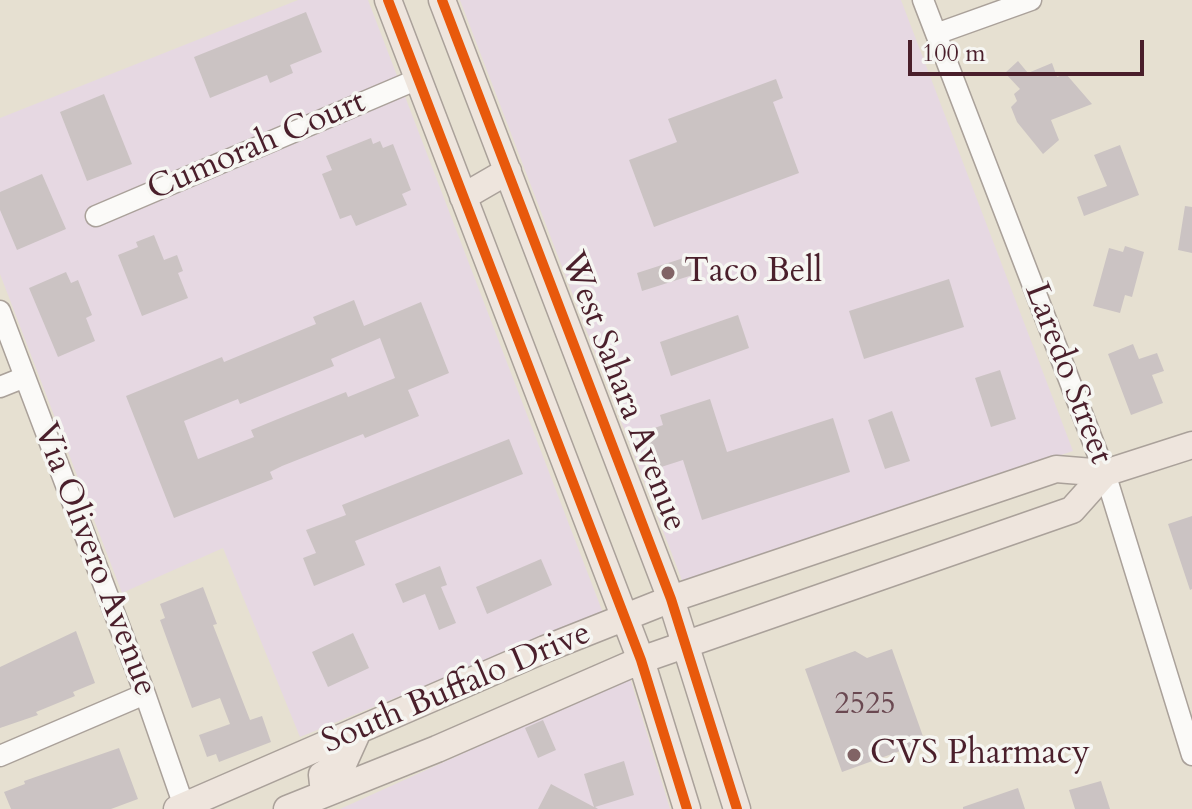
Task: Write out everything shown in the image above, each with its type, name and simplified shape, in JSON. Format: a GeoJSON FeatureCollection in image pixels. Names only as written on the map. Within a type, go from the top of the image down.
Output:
{"type":"FeatureCollection","features":[{"type":"Feature","properties":{"kind":"main road"},"geometry":{"type":"LineString","coordinates":[[388,0],[641,660],[687,809]]}},
{"type":"Feature","properties":{"kind":"main road","name":"West Sahara Avenue"},"geometry":{"type":"LineString","coordinates":[[442,0],[671,599],[737,809]]}},
{"type":"Feature","properties":{"kind":"main road"},"geometry":{"type":"LineString","coordinates":[[463,197],[508,171]]}},
{"type":"Feature","properties":{"kind":"main road","name":"South Buffalo Drive"},"geometry":{"type":"LineString","coordinates":[[182,808],[671,599],[1056,469],[1105,473],[1192,445]]}},
{"type":"Feature","properties":{"kind":"main road","name":"South Buffalo Drive"},"geometry":{"type":"LineString","coordinates":[[287,809],[437,749],[641,660],[1072,510],[1105,473]]}},
{"type":"Feature","properties":{"kind":"main road"},"geometry":{"type":"LineString","coordinates":[[324,794],[322,775],[344,762],[358,731]]}},
{"type":"Feature","properties":{"kind":"street","name":"Laredo Street"},"geometry":{"type":"LineString","coordinates":[[923,0],[1105,473],[1192,755]]}},
{"type":"Feature","properties":{"kind":"street"},"geometry":{"type":"LineString","coordinates":[[936,34],[1031,0]]}},
{"type":"Feature","properties":{"kind":"street","name":"Cumorah Court"},"geometry":{"type":"LineString","coordinates":[[96,216],[418,79]]}},
{"type":"Feature","properties":{"kind":"street","name":"Via Olivero Avenue"},"geometry":{"type":"LineString","coordinates":[[0,311],[145,694],[182,808]]}},
{"type":"Feature","properties":{"kind":"street"},"geometry":{"type":"LineString","coordinates":[[0,387],[25,377]]}},
{"type":"Feature","properties":{"kind":"street"},"geometry":{"type":"LineString","coordinates":[[0,756],[145,694]]}},
{"type":"Feature","properties":{"kind":"shaded area"},"geometry":{"type":"Polygon","coordinates":[[[298,0],[368,0],[603,613],[300,737],[223,548],[122,593],[0,274],[0,118],[298,0]]]}},
{"type":"Feature","properties":{"kind":"shaded area"},"geometry":{"type":"Polygon","coordinates":[[[460,0],[901,0],[1073,451],[683,583],[460,0]]]}},
{"type":"Feature","properties":{"kind":"shaded area"},"geometry":{"type":"Polygon","coordinates":[[[630,678],[670,809],[340,809],[630,678]]]}},
{"type":"Feature","properties":{"kind":"building"},"geometry":{"type":"Polygon","coordinates":[[[306,12],[322,52],[290,65],[293,73],[270,83],[267,75],[210,98],[194,57],[306,12]]]}},
{"type":"Feature","properties":{"kind":"building"},"geometry":{"type":"Polygon","coordinates":[[[1018,61],[1028,73],[1052,63],[1057,77],[1066,74],[1092,104],[1051,120],[1059,140],[1043,154],[1017,122],[1011,107],[1017,101],[1014,94],[1020,89],[1005,73],[1018,61]]]}},
{"type":"Feature","properties":{"kind":"building"},"geometry":{"type":"Polygon","coordinates":[[[776,79],[783,98],[773,102],[799,173],[654,227],[629,160],[677,142],[668,119],[776,79]]]}},
{"type":"Feature","properties":{"kind":"building"},"geometry":{"type":"Polygon","coordinates":[[[104,94],[132,164],[87,181],[60,112],[104,94]]]}},
{"type":"Feature","properties":{"kind":"building"},"geometry":{"type":"Polygon","coordinates":[[[371,138],[373,144],[380,141],[383,148],[393,144],[411,190],[402,194],[407,205],[356,226],[351,215],[340,219],[322,174],[332,170],[326,156],[371,138]]]}},
{"type":"Feature","properties":{"kind":"building"},"geometry":{"type":"Polygon","coordinates":[[[1120,145],[1139,195],[1084,216],[1077,197],[1107,186],[1094,155],[1120,145]]]}},
{"type":"Feature","properties":{"kind":"building"},"geometry":{"type":"Polygon","coordinates":[[[42,174],[66,229],[17,250],[0,210],[0,192],[42,174]]]}},
{"type":"Feature","properties":{"kind":"building"},"geometry":{"type":"Polygon","coordinates":[[[1185,206],[1192,207],[1192,253],[1178,250],[1185,206]]]}},
{"type":"Feature","properties":{"kind":"building"},"geometry":{"type":"Polygon","coordinates":[[[154,235],[164,260],[177,255],[183,271],[178,273],[188,298],[142,316],[118,255],[138,247],[136,242],[154,235]]]}},
{"type":"Feature","properties":{"kind":"building"},"geometry":{"type":"Polygon","coordinates":[[[1125,246],[1144,252],[1132,297],[1125,295],[1120,313],[1093,306],[1109,248],[1123,252],[1125,246]]]}},
{"type":"Feature","properties":{"kind":"building","name":"Taco Bell"},"geometry":{"type":"Polygon","coordinates":[[[693,255],[699,273],[642,291],[637,273],[693,255]]]}},
{"type":"Feature","properties":{"kind":"building"},"geometry":{"type":"Polygon","coordinates":[[[66,272],[71,283],[78,280],[92,315],[86,318],[95,341],[58,357],[29,288],[66,272]]]}},
{"type":"Feature","properties":{"kind":"building"},"geometry":{"type":"Polygon","coordinates":[[[949,279],[964,327],[864,359],[849,311],[949,279]]]}},
{"type":"Feature","properties":{"kind":"building"},"geometry":{"type":"Polygon","coordinates":[[[354,300],[364,326],[421,302],[449,373],[408,390],[419,416],[282,466],[270,472],[273,479],[174,518],[126,396],[222,357],[224,362],[316,324],[313,317],[354,300]],[[380,338],[331,359],[334,366],[240,404],[238,399],[184,421],[198,459],[254,437],[251,430],[346,392],[348,397],[395,378],[380,338]]]}},
{"type":"Feature","properties":{"kind":"building"},"geometry":{"type":"Polygon","coordinates":[[[738,315],[749,348],[671,376],[660,342],[738,315]]]}},
{"type":"Feature","properties":{"kind":"building"},"geometry":{"type":"Polygon","coordinates":[[[1133,344],[1139,359],[1157,353],[1164,371],[1152,375],[1163,403],[1131,415],[1108,354],[1133,344]]]}},
{"type":"Feature","properties":{"kind":"building"},"geometry":{"type":"Polygon","coordinates":[[[1000,370],[1016,419],[991,427],[975,378],[1000,370]]]}},
{"type":"Feature","properties":{"kind":"building"},"geometry":{"type":"Polygon","coordinates":[[[710,399],[727,452],[833,418],[850,472],[702,520],[683,460],[658,468],[646,431],[663,425],[660,415],[710,399]]]}},
{"type":"Feature","properties":{"kind":"building"},"geometry":{"type":"Polygon","coordinates":[[[892,411],[910,461],[885,469],[868,420],[892,411]]]}},
{"type":"Feature","properties":{"kind":"building"},"geometry":{"type":"Polygon","coordinates":[[[509,439],[523,474],[355,541],[365,565],[314,586],[303,558],[316,553],[306,530],[346,515],[342,505],[509,439]]]}},
{"type":"Feature","properties":{"kind":"building"},"geometry":{"type":"Polygon","coordinates":[[[1192,516],[1192,589],[1190,590],[1168,524],[1192,516]]]}},
{"type":"Feature","properties":{"kind":"building"},"geometry":{"type":"Polygon","coordinates":[[[541,559],[552,585],[487,614],[476,587],[541,559]]]}},
{"type":"Feature","properties":{"kind":"building"},"geometry":{"type":"Polygon","coordinates":[[[440,566],[447,585],[441,587],[456,623],[439,630],[425,594],[403,603],[395,584],[440,566]]]}},
{"type":"Feature","properties":{"kind":"building"},"geometry":{"type":"Polygon","coordinates":[[[203,587],[217,624],[213,625],[250,720],[262,716],[271,742],[219,762],[216,754],[207,757],[199,735],[230,724],[220,698],[192,708],[160,620],[165,618],[160,604],[203,587]]]}},
{"type":"Feature","properties":{"kind":"building"},"geometry":{"type":"Polygon","coordinates":[[[76,631],[95,683],[73,692],[75,696],[36,712],[38,715],[0,728],[0,667],[76,631]]]}},
{"type":"Feature","properties":{"kind":"building"},"geometry":{"type":"Polygon","coordinates":[[[353,633],[369,668],[328,687],[312,652],[353,633]]]}},
{"type":"Feature","properties":{"kind":"building","name":"CVS Pharmacy"},"geometry":{"type":"Polygon","coordinates":[[[892,649],[925,742],[842,772],[805,669],[855,651],[867,658],[892,649]]]}},
{"type":"Feature","properties":{"kind":"building"},"geometry":{"type":"Polygon","coordinates":[[[543,720],[556,750],[538,758],[525,728],[543,720]]]}},
{"type":"Feature","properties":{"kind":"building"},"geometry":{"type":"Polygon","coordinates":[[[119,748],[138,799],[111,809],[11,809],[4,792],[25,784],[24,781],[119,748]]]}},
{"type":"Feature","properties":{"kind":"building"},"geometry":{"type":"Polygon","coordinates":[[[624,761],[634,795],[595,807],[598,809],[538,809],[551,784],[594,807],[584,774],[624,761]]]}},
{"type":"Feature","properties":{"kind":"building"},"geometry":{"type":"Polygon","coordinates":[[[1101,781],[1110,809],[1075,809],[1069,790],[1101,781]]]}},
{"type":"Feature","properties":{"kind":"building"},"geometry":{"type":"Polygon","coordinates":[[[1018,788],[1025,809],[963,809],[963,807],[1018,788]]]}},
{"type":"Feature","properties":{"kind":"cycle path"},"geometry":{"type":"LineString","coordinates":[[388,0],[641,660],[687,809]]}},
{"type":"Feature","properties":{"kind":"cycle path"},"geometry":{"type":"LineString","coordinates":[[442,0],[671,599],[737,809]]}},
{"type":"Feature","properties":{"kind":"place","name":"Taco Bell"},"geometry":{"type":"Point","coordinates":[668,273]}},
{"type":"Feature","properties":{"kind":"place","name":"CVS Pharmacy"},"geometry":{"type":"Point","coordinates":[854,755]}}]}
